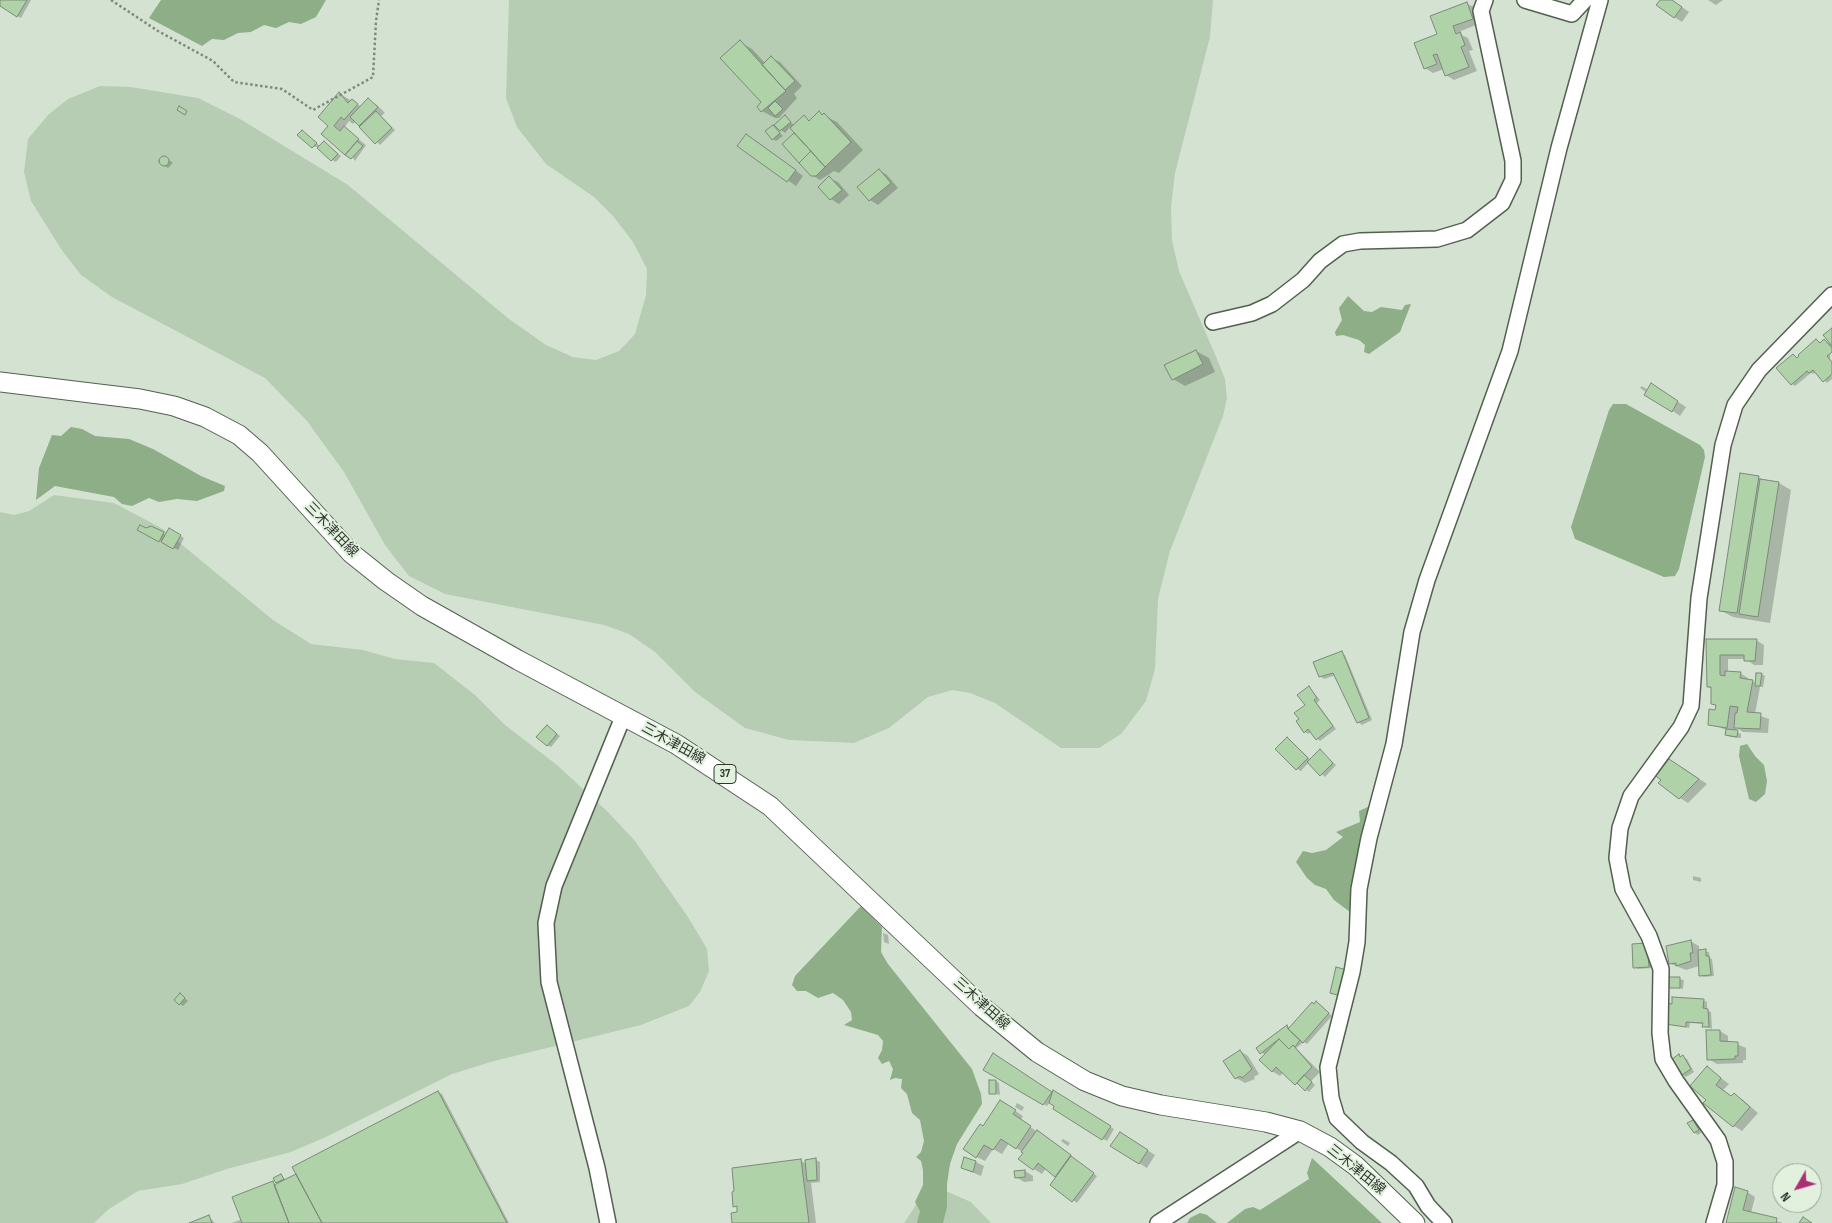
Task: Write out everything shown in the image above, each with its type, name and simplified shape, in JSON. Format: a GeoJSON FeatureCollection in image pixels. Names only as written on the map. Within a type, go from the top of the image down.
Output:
{"type":"FeatureCollection","features":[{"type":"Feature","properties":{"kind":"main road","name":"三木津田線"},"geometry":{"type":"LineString","coordinates":[[0,382],[140,399],[174,406],[205,417],[239,435],[260,453],[351,553],[386,581],[422,606],[623,717],[676,744],[770,806],[982,1007],[1037,1052],[1085,1081],[1122,1096],[1161,1105],[1266,1122],[1300,1131],[1330,1147],[1356,1166],[1415,1223]]}},
{"type":"Feature","properties":{"kind":"street"},"geometry":{"type":"LineString","coordinates":[[1213,322],[1252,313],[1272,304],[1342,244],[1360,241],[1437,239],[1467,230],[1502,203],[1514,180],[1513,161],[1481,11],[1486,0]]}},
{"type":"Feature","properties":{"kind":"street"},"geometry":{"type":"LineString","coordinates":[[1524,0],[1572,14],[1586,0]]}},
{"type":"Feature","properties":{"kind":"street"},"geometry":{"type":"LineString","coordinates":[[1444,1223],[1428,1206],[1416,1186],[1391,1163],[1362,1142],[1337,1118],[1331,1098],[1328,1068],[1352,972],[1357,942],[1359,889],[1369,838],[1394,744],[1412,632],[1427,580],[1510,351],[1559,148],[1600,0]]}},
{"type":"Feature","properties":{"kind":"street"},"geometry":{"type":"LineString","coordinates":[[1714,1223],[1725,1185],[1725,1162],[1718,1140],[1676,1082],[1663,1059],[1660,1032],[1661,969],[1649,936],[1622,889],[1617,858],[1619,836],[1631,796],[1681,727],[1691,706],[1699,598],[1723,445],[1735,405],[1759,370],[1832,295]]}},
{"type":"Feature","properties":{"kind":"street"},"geometry":{"type":"LineString","coordinates":[[608,1223],[597,1168],[549,982],[546,923],[554,886],[623,717]]}},
{"type":"Feature","properties":{"kind":"street"},"geometry":{"type":"LineString","coordinates":[[1158,1223],[1300,1131]]}},
{"type":"Feature","properties":{"kind":"path"},"geometry":{"type":"LineString","coordinates":[[111,0],[158,31],[213,61],[234,82],[282,89],[313,110],[374,77],[376,21],[379,0]]}},
{"type":"Feature","properties":{"kind":"shaded area"},"geometry":{"type":"Polygon","coordinates":[[[161,0],[326,0],[316,17],[301,24],[289,22],[276,28],[264,25],[251,32],[238,33],[224,40],[212,39],[202,46],[149,18],[161,0]]]}},
{"type":"Feature","properties":{"kind":"shaded area"},"geometry":{"type":"Polygon","coordinates":[[[509,0],[1213,0],[1210,37],[1175,173],[1171,208],[1172,240],[1179,271],[1225,379],[1227,398],[1223,416],[1170,551],[1158,599],[1155,669],[1146,701],[1121,734],[1099,748],[1061,748],[995,703],[970,693],[952,690],[928,697],[889,728],[854,743],[789,740],[745,728],[695,692],[655,652],[629,634],[604,625],[445,594],[409,576],[385,545],[344,472],[307,421],[265,378],[112,297],[81,275],[61,249],[31,201],[24,172],[28,139],[48,115],[68,99],[100,86],[131,87],[198,98],[240,119],[348,185],[509,319],[546,345],[573,357],[596,360],[619,351],[635,334],[646,295],[647,269],[633,242],[613,216],[594,197],[546,164],[517,127],[506,98],[509,0]]]}},
{"type":"Feature","properties":{"kind":"shaded area"},"geometry":{"type":"Polygon","coordinates":[[[1348,296],[1364,311],[1372,312],[1381,307],[1402,310],[1405,305],[1411,304],[1400,332],[1369,354],[1364,352],[1365,345],[1359,340],[1343,335],[1336,336],[1335,332],[1342,320],[1339,308],[1348,296]]]}},
{"type":"Feature","properties":{"kind":"shaded area"},"geometry":{"type":"Polygon","coordinates":[[[1613,404],[1626,404],[1700,445],[1704,450],[1705,457],[1679,569],[1675,576],[1664,577],[1575,539],[1571,527],[1609,410],[1613,404]]]}},
{"type":"Feature","properties":{"kind":"shaded area"},"geometry":{"type":"Polygon","coordinates":[[[71,427],[82,429],[95,436],[129,439],[153,449],[201,476],[225,486],[224,491],[197,501],[177,499],[159,502],[149,498],[132,506],[122,504],[114,497],[55,486],[36,500],[39,468],[52,435],[61,436],[71,427]]]}},
{"type":"Feature","properties":{"kind":"shaded area"},"geometry":{"type":"Polygon","coordinates":[[[54,495],[114,503],[163,529],[273,620],[311,644],[363,650],[395,659],[434,663],[475,695],[505,725],[557,765],[608,812],[635,841],[688,917],[707,949],[709,971],[700,992],[689,1006],[641,1025],[494,1061],[452,1074],[326,1137],[291,1152],[227,1169],[182,1184],[138,1191],[109,1209],[94,1223],[0,1223],[0,512],[14,515],[29,511],[54,495]]]}},
{"type":"Feature","properties":{"kind":"shaded area"},"geometry":{"type":"Polygon","coordinates":[[[1747,744],[1764,765],[1767,781],[1765,794],[1756,802],[1749,799],[1739,756],[1740,746],[1747,744]]]}},
{"type":"Feature","properties":{"kind":"shaded area"},"geometry":{"type":"Polygon","coordinates":[[[1372,805],[1350,912],[1334,900],[1326,889],[1315,885],[1307,878],[1296,862],[1303,851],[1312,853],[1326,850],[1343,837],[1336,832],[1360,822],[1359,811],[1372,805]]]}},
{"type":"Feature","properties":{"kind":"shaded area"},"geometry":{"type":"Polygon","coordinates":[[[861,906],[882,927],[881,952],[888,964],[972,1069],[981,1094],[982,1104],[957,1144],[950,1164],[947,1184],[947,1207],[943,1223],[917,1223],[920,1211],[915,1202],[923,1185],[923,1170],[921,1161],[916,1157],[921,1152],[924,1141],[920,1120],[912,1113],[907,1094],[901,1088],[902,1079],[895,1078],[890,1080],[893,1069],[889,1061],[882,1064],[878,1058],[882,1050],[883,1041],[878,1035],[844,1025],[852,1020],[851,1012],[843,1000],[833,993],[818,998],[806,991],[797,991],[792,985],[795,976],[861,906]]]}},
{"type":"Feature","properties":{"kind":"shaded area"},"geometry":{"type":"Polygon","coordinates":[[[1312,1158],[1382,1223],[1227,1223],[1245,1209],[1253,1207],[1260,1210],[1309,1179],[1307,1173],[1312,1158]]]}},
{"type":"Feature","properties":{"kind":"shaded area"},"geometry":{"type":"Polygon","coordinates":[[[935,1192],[948,1192],[971,1202],[991,1223],[904,1223],[918,1202],[935,1192]]]}},
{"type":"Feature","properties":{"kind":"shaded area"},"geometry":{"type":"Polygon","coordinates":[[[1200,1213],[1207,1215],[1217,1223],[1187,1223],[1190,1218],[1200,1213]]]}},
{"type":"Feature","properties":{"kind":"building"},"geometry":{"type":"Polygon","coordinates":[[[0,0],[27,0],[17,17],[0,6],[0,0]]]}},
{"type":"Feature","properties":{"kind":"building"},"geometry":{"type":"Polygon","coordinates":[[[1660,0],[1672,0],[1682,7],[1674,18],[1656,5],[1660,0]]]}},
{"type":"Feature","properties":{"kind":"building"},"geometry":{"type":"Polygon","coordinates":[[[1467,2],[1473,19],[1453,26],[1456,34],[1460,32],[1465,45],[1461,47],[1469,67],[1445,76],[1437,54],[1433,55],[1437,64],[1424,69],[1414,43],[1437,34],[1430,16],[1467,2]]]}},
{"type":"Feature","properties":{"kind":"building"},"geometry":{"type":"Polygon","coordinates":[[[740,40],[786,91],[761,112],[757,107],[761,102],[720,58],[740,40]]]}},
{"type":"Feature","properties":{"kind":"building"},"geometry":{"type":"Polygon","coordinates":[[[771,56],[795,81],[785,90],[762,65],[771,56]]]}},
{"type":"Feature","properties":{"kind":"building"},"geometry":{"type":"Polygon","coordinates":[[[339,92],[348,103],[352,99],[358,104],[344,120],[341,117],[334,126],[340,131],[344,126],[359,139],[345,155],[321,134],[328,126],[318,117],[339,92]]]}},
{"type":"Feature","properties":{"kind":"building"},"geometry":{"type":"Polygon","coordinates":[[[368,98],[378,107],[359,126],[350,117],[368,98]]]}},
{"type":"Feature","properties":{"kind":"building"},"geometry":{"type":"Polygon","coordinates":[[[775,101],[783,109],[775,116],[768,108],[775,101]]]}},
{"type":"Feature","properties":{"kind":"building"},"geometry":{"type":"Polygon","coordinates":[[[179,106],[187,111],[185,115],[177,110],[179,106]]]}},
{"type":"Feature","properties":{"kind":"building"},"geometry":{"type":"Polygon","coordinates":[[[376,111],[392,128],[375,144],[359,127],[376,111]]]}},
{"type":"Feature","properties":{"kind":"building"},"geometry":{"type":"Polygon","coordinates":[[[819,111],[822,115],[824,113],[851,142],[825,167],[790,128],[804,115],[809,121],[819,111]]]}},
{"type":"Feature","properties":{"kind":"building"},"geometry":{"type":"Polygon","coordinates":[[[785,115],[791,122],[780,131],[774,125],[785,115]]]}},
{"type":"Feature","properties":{"kind":"building"},"geometry":{"type":"Polygon","coordinates":[[[773,125],[780,133],[772,140],[765,131],[773,125]]]}},
{"type":"Feature","properties":{"kind":"building"},"geometry":{"type":"Polygon","coordinates":[[[302,130],[317,143],[312,148],[297,135],[302,130]]]}},
{"type":"Feature","properties":{"kind":"building"},"geometry":{"type":"Polygon","coordinates":[[[794,133],[811,151],[799,163],[782,144],[794,133]]]}},
{"type":"Feature","properties":{"kind":"building"},"geometry":{"type":"Polygon","coordinates":[[[746,134],[796,170],[787,182],[737,146],[746,134]]]}},
{"type":"Feature","properties":{"kind":"building"},"geometry":{"type":"Polygon","coordinates":[[[324,141],[338,154],[331,161],[317,148],[324,141]]]}},
{"type":"Feature","properties":{"kind":"building"},"geometry":{"type":"Polygon","coordinates":[[[357,141],[363,146],[351,159],[345,155],[357,141]]]}},
{"type":"Feature","properties":{"kind":"building"},"geometry":{"type":"Polygon","coordinates":[[[811,151],[825,167],[816,176],[811,176],[799,163],[811,151]]]}},
{"type":"Feature","properties":{"kind":"building"},"geometry":{"type":"Polygon","coordinates":[[[162,156],[166,156],[169,161],[168,165],[162,166],[159,163],[159,159],[162,156]]]}},
{"type":"Feature","properties":{"kind":"building"},"geometry":{"type":"Polygon","coordinates":[[[879,169],[891,183],[869,201],[857,187],[879,169]]]}},
{"type":"Feature","properties":{"kind":"building"},"geometry":{"type":"Polygon","coordinates":[[[829,176],[842,190],[830,200],[818,187],[829,176]]]}},
{"type":"Feature","properties":{"kind":"building"},"geometry":{"type":"Polygon","coordinates":[[[1832,328],[1832,346],[1823,335],[1832,328]]]}},
{"type":"Feature","properties":{"kind":"building"},"geometry":{"type":"Polygon","coordinates":[[[1816,339],[1820,343],[1824,339],[1832,348],[1832,352],[1827,356],[1832,362],[1832,374],[1823,382],[1813,370],[1809,373],[1807,371],[1791,385],[1776,368],[1793,354],[1797,358],[1816,339]]]}},
{"type":"Feature","properties":{"kind":"building"},"geometry":{"type":"Polygon","coordinates":[[[1196,350],[1203,364],[1172,380],[1164,365],[1196,350]]]}},
{"type":"Feature","properties":{"kind":"building"},"geometry":{"type":"Polygon","coordinates":[[[1651,383],[1678,401],[1672,412],[1644,395],[1651,383]]]}},
{"type":"Feature","properties":{"kind":"building"},"geometry":{"type":"Polygon","coordinates":[[[1740,473],[1759,476],[1737,613],[1719,611],[1740,473]]]}},
{"type":"Feature","properties":{"kind":"building"},"geometry":{"type":"Polygon","coordinates":[[[1760,479],[1779,482],[1758,617],[1739,614],[1760,479]]]}},
{"type":"Feature","properties":{"kind":"building"},"geometry":{"type":"Polygon","coordinates":[[[140,525],[146,528],[151,526],[164,532],[159,542],[137,530],[140,525]]]}},
{"type":"Feature","properties":{"kind":"building"},"geometry":{"type":"Polygon","coordinates":[[[169,528],[181,535],[173,549],[161,542],[169,528]]]}},
{"type":"Feature","properties":{"kind":"building"},"geometry":{"type":"Polygon","coordinates":[[[1706,639],[1757,639],[1755,661],[1744,661],[1744,655],[1720,655],[1720,675],[1725,676],[1725,671],[1741,672],[1740,678],[1753,680],[1747,712],[1761,713],[1760,729],[1734,728],[1735,713],[1737,713],[1738,707],[1730,706],[1727,728],[1708,725],[1709,709],[1715,710],[1716,705],[1711,704],[1711,687],[1707,687],[1706,639]]]}},
{"type":"Feature","properties":{"kind":"building"},"geometry":{"type":"Polygon","coordinates":[[[1342,651],[1369,718],[1357,723],[1333,673],[1319,677],[1313,662],[1342,651]]]}},
{"type":"Feature","properties":{"kind":"building"},"geometry":{"type":"Polygon","coordinates":[[[1756,673],[1762,673],[1760,686],[1755,686],[1756,673]]]}},
{"type":"Feature","properties":{"kind":"building"},"geometry":{"type":"Polygon","coordinates":[[[1309,686],[1317,698],[1314,700],[1333,726],[1316,740],[1308,729],[1304,733],[1296,721],[1299,719],[1294,713],[1305,705],[1297,695],[1309,686]]]}},
{"type":"Feature","properties":{"kind":"building"},"geometry":{"type":"Polygon","coordinates":[[[547,725],[557,734],[547,746],[536,737],[547,725]]]}},
{"type":"Feature","properties":{"kind":"building"},"geometry":{"type":"Polygon","coordinates":[[[1726,729],[1738,730],[1737,737],[1725,735],[1726,729]]]}},
{"type":"Feature","properties":{"kind":"building"},"geometry":{"type":"Polygon","coordinates":[[[1287,737],[1308,758],[1296,770],[1275,749],[1287,737]]]}},
{"type":"Feature","properties":{"kind":"building"},"geometry":{"type":"Polygon","coordinates":[[[1320,749],[1333,763],[1320,776],[1307,762],[1320,749]]]}},
{"type":"Feature","properties":{"kind":"building"},"geometry":{"type":"Polygon","coordinates":[[[1669,759],[1699,779],[1679,799],[1658,783],[1661,780],[1656,776],[1669,759]]]}},
{"type":"Feature","properties":{"kind":"building"},"geometry":{"type":"Polygon","coordinates":[[[1691,940],[1693,953],[1690,953],[1691,961],[1676,966],[1676,963],[1669,964],[1666,946],[1691,940]]]}},
{"type":"Feature","properties":{"kind":"building"},"geometry":{"type":"Polygon","coordinates":[[[1647,943],[1649,967],[1633,968],[1632,944],[1647,943]]]}},
{"type":"Feature","properties":{"kind":"building"},"geometry":{"type":"Polygon","coordinates":[[[1706,949],[1706,956],[1709,956],[1711,975],[1699,976],[1698,950],[1706,949]]]}},
{"type":"Feature","properties":{"kind":"building"},"geometry":{"type":"Polygon","coordinates":[[[1336,967],[1347,970],[1341,996],[1330,993],[1336,967]]]}},
{"type":"Feature","properties":{"kind":"building"},"geometry":{"type":"Polygon","coordinates":[[[1669,977],[1680,977],[1680,988],[1669,988],[1669,977]]]}},
{"type":"Feature","properties":{"kind":"building"},"geometry":{"type":"Polygon","coordinates":[[[180,993],[185,998],[179,1005],[174,1000],[180,993]]]}},
{"type":"Feature","properties":{"kind":"building"},"geometry":{"type":"Polygon","coordinates":[[[1672,997],[1704,999],[1703,1008],[1708,1009],[1709,1027],[1702,1027],[1703,1023],[1686,1022],[1686,1027],[1665,1024],[1667,1003],[1672,1004],[1672,997]]]}},
{"type":"Feature","properties":{"kind":"building"},"geometry":{"type":"Polygon","coordinates":[[[1316,1001],[1329,1013],[1303,1043],[1288,1029],[1312,1002],[1314,1004],[1316,1001]]]}},
{"type":"Feature","properties":{"kind":"building"},"geometry":{"type":"Polygon","coordinates":[[[1287,1025],[1288,1029],[1300,1040],[1295,1047],[1293,1045],[1289,1049],[1279,1039],[1260,1054],[1256,1048],[1287,1025]]]}},
{"type":"Feature","properties":{"kind":"building"},"geometry":{"type":"Polygon","coordinates":[[[1706,1030],[1720,1030],[1720,1041],[1738,1042],[1738,1056],[1735,1056],[1735,1059],[1707,1060],[1706,1030]]]}},
{"type":"Feature","properties":{"kind":"building"},"geometry":{"type":"Polygon","coordinates":[[[1279,1039],[1289,1049],[1293,1045],[1312,1067],[1295,1085],[1276,1067],[1272,1072],[1259,1060],[1279,1039]]]}},
{"type":"Feature","properties":{"kind":"building"},"geometry":{"type":"Polygon","coordinates":[[[1240,1050],[1252,1069],[1242,1078],[1240,1076],[1235,1079],[1223,1061],[1240,1050]]]}},
{"type":"Feature","properties":{"kind":"building"},"geometry":{"type":"Polygon","coordinates":[[[993,1053],[1052,1092],[1043,1105],[983,1070],[993,1053]]]}},
{"type":"Feature","properties":{"kind":"building"},"geometry":{"type":"Polygon","coordinates":[[[1679,1054],[1680,1057],[1683,1055],[1691,1069],[1682,1075],[1672,1059],[1679,1054]]]}},
{"type":"Feature","properties":{"kind":"building"},"geometry":{"type":"Polygon","coordinates":[[[1707,1066],[1721,1078],[1716,1085],[1731,1096],[1734,1093],[1750,1107],[1733,1127],[1703,1103],[1706,1100],[1690,1086],[1707,1066]]]}},
{"type":"Feature","properties":{"kind":"building"},"geometry":{"type":"Polygon","coordinates":[[[1304,1075],[1312,1082],[1305,1091],[1297,1083],[1304,1075]]]}},
{"type":"Feature","properties":{"kind":"building"},"geometry":{"type":"Polygon","coordinates":[[[989,1080],[996,1080],[996,1094],[989,1094],[989,1080]]]}},
{"type":"Feature","properties":{"kind":"building"},"geometry":{"type":"Polygon","coordinates":[[[1053,1090],[1111,1126],[1102,1140],[1053,1109],[1054,1106],[1049,1103],[1053,1090]]]}},
{"type":"Feature","properties":{"kind":"building"},"geometry":{"type":"Polygon","coordinates":[[[438,1091],[507,1223],[322,1223],[292,1167],[438,1091]]]}},
{"type":"Feature","properties":{"kind":"building"},"geometry":{"type":"Polygon","coordinates":[[[1000,1100],[1016,1110],[1013,1114],[1031,1126],[1016,1149],[1001,1139],[993,1150],[984,1145],[976,1158],[963,1149],[980,1124],[983,1126],[1000,1100]]]}},
{"type":"Feature","properties":{"kind":"building"},"geometry":{"type":"Polygon","coordinates":[[[1693,1120],[1699,1130],[1694,1133],[1687,1123],[1693,1120]]]}},
{"type":"Feature","properties":{"kind":"building"},"geometry":{"type":"Polygon","coordinates":[[[1037,1130],[1071,1155],[1055,1177],[1038,1163],[1033,1170],[1018,1159],[1037,1130]]]}},
{"type":"Feature","properties":{"kind":"building"},"geometry":{"type":"Polygon","coordinates":[[[1120,1132],[1148,1150],[1139,1164],[1110,1146],[1120,1132]]]}},
{"type":"Feature","properties":{"kind":"building"},"geometry":{"type":"Polygon","coordinates":[[[1071,1156],[1094,1173],[1072,1202],[1050,1185],[1071,1156]]]}},
{"type":"Feature","properties":{"kind":"building"},"geometry":{"type":"Polygon","coordinates":[[[964,1157],[976,1161],[973,1172],[961,1168],[964,1157]]]}},
{"type":"Feature","properties":{"kind":"building"},"geometry":{"type":"Polygon","coordinates":[[[816,1158],[817,1180],[807,1181],[805,1160],[816,1158]]]}},
{"type":"Feature","properties":{"kind":"building"},"geometry":{"type":"Polygon","coordinates":[[[801,1159],[809,1223],[732,1223],[731,1213],[737,1212],[737,1206],[733,1207],[732,1168],[801,1159]]]}},
{"type":"Feature","properties":{"kind":"building"},"geometry":{"type":"Polygon","coordinates":[[[1025,1170],[1025,1177],[1015,1178],[1014,1171],[1025,1170]]]}},
{"type":"Feature","properties":{"kind":"building"},"geometry":{"type":"Polygon","coordinates":[[[281,1174],[284,1179],[276,1183],[273,1178],[281,1174]]]}},
{"type":"Feature","properties":{"kind":"building"},"geometry":{"type":"Polygon","coordinates":[[[296,1174],[322,1223],[289,1223],[274,1185],[296,1174]]]}},
{"type":"Feature","properties":{"kind":"building"},"geometry":{"type":"Polygon","coordinates":[[[273,1181],[289,1223],[242,1223],[232,1197],[273,1181]]]}},
{"type":"Feature","properties":{"kind":"building"},"geometry":{"type":"Polygon","coordinates":[[[1735,1187],[1748,1191],[1743,1210],[1777,1218],[1776,1223],[1726,1223],[1735,1187]]]}},
{"type":"Feature","properties":{"kind":"building"},"geometry":{"type":"Polygon","coordinates":[[[209,1215],[212,1223],[189,1223],[209,1215]]]}},
{"type":"Feature","properties":{"kind":"building"},"geometry":{"type":"Polygon","coordinates":[[[1803,1217],[1812,1223],[1799,1223],[1803,1217]]]}}]}
